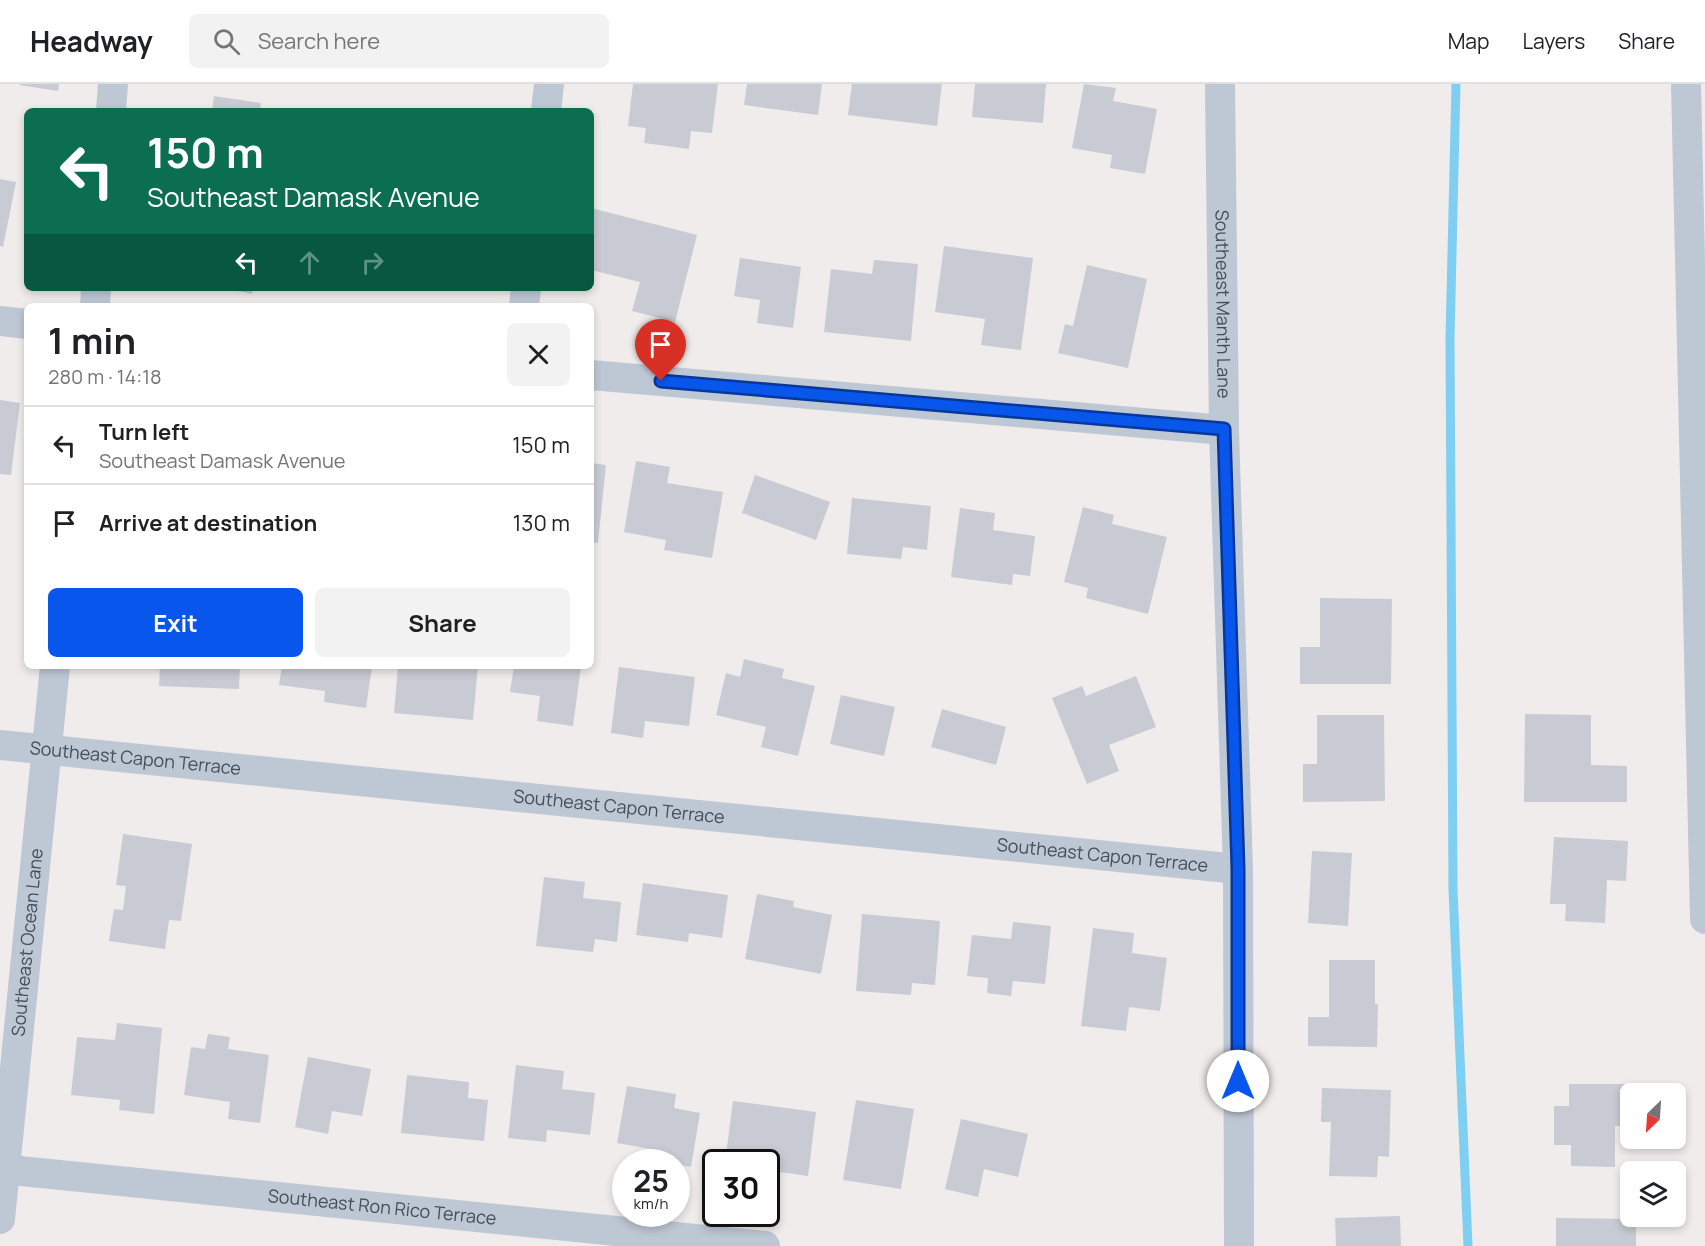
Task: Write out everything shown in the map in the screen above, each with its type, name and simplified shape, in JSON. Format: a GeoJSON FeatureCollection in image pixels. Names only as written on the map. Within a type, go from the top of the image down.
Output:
{"type":"FeatureCollection","features":[{"type":"Feature","properties":{"kind":"street"},"geometry":{"type":"LineString","coordinates":[[111,108],[113,84]]}},
{"type":"Feature","properties":{"kind":"street"},"geometry":{"type":"LineString","coordinates":[[546,108],[549,84]]}},
{"type":"Feature","properties":{"kind":"street","name":"Southeast Manth Lane"},"geometry":{"type":"LineString","coordinates":[[1221,84],[1224,429],[1238,869],[1239,1246]]}},
{"type":"Feature","properties":{"kind":"street"},"geometry":{"type":"LineString","coordinates":[[1686,84],[1705,919]]}},
{"type":"Feature","properties":{"kind":"street"},"geometry":{"type":"LineString","coordinates":[[0,321],[24,324]]}},
{"type":"Feature","properties":{"kind":"street"},"geometry":{"type":"LineString","coordinates":[[594,375],[1224,429]]}},
{"type":"Feature","properties":{"kind":"street","name":"Southeast Ocean Lane"},"geometry":{"type":"LineString","coordinates":[[0,1219],[2,1169],[55,669]]}},
{"type":"Feature","properties":{"kind":"street","name":"Southeast Capon Terrace"},"geometry":{"type":"LineString","coordinates":[[0,745],[1238,869]]}},
{"type":"Feature","properties":{"kind":"street","name":"Southeast Ron Rico Terrace"},"geometry":{"type":"LineString","coordinates":[[2,1169],[765,1246]]}},
{"type":"Feature","properties":{"kind":"building"},"geometry":{"type":"Polygon","coordinates":[[[19,84],[59,84],[58,91],[19,84]]]}},
{"type":"Feature","properties":{"kind":"building"},"geometry":{"type":"Polygon","coordinates":[[[633,84],[718,84],[712,133],[691,131],[689,149],[644,143],[646,128],[628,126],[633,84]]]}},
{"type":"Feature","properties":{"kind":"building"},"geometry":{"type":"Polygon","coordinates":[[[747,84],[822,84],[818,115],[744,105],[747,84]]]}},
{"type":"Feature","properties":{"kind":"building"},"geometry":{"type":"Polygon","coordinates":[[[852,84],[942,84],[937,126],[848,115],[852,84]]]}},
{"type":"Feature","properties":{"kind":"building"},"geometry":{"type":"Polygon","coordinates":[[[975,84],[1046,84],[1043,123],[972,117],[975,84]]]}},
{"type":"Feature","properties":{"kind":"building"},"geometry":{"type":"Polygon","coordinates":[[[1084,84],[1116,88],[1113,101],[1157,109],[1145,174],[1110,168],[1112,155],[1072,148],[1084,84]]]}},
{"type":"Feature","properties":{"kind":"building"},"geometry":{"type":"Polygon","coordinates":[[[214,96],[261,103],[260,108],[212,108],[214,96]]]}},
{"type":"Feature","properties":{"kind":"building"},"geometry":{"type":"Polygon","coordinates":[[[0,179],[16,182],[3,247],[0,246],[0,179]]]}},
{"type":"Feature","properties":{"kind":"building"},"geometry":{"type":"Polygon","coordinates":[[[594,209],[697,235],[675,322],[632,311],[640,282],[594,271],[594,209]]]}},
{"type":"Feature","properties":{"kind":"building"},"geometry":{"type":"Polygon","coordinates":[[[944,246],[1033,258],[1021,350],[981,345],[985,319],[935,312],[944,246]]]}},
{"type":"Feature","properties":{"kind":"building"},"geometry":{"type":"Polygon","coordinates":[[[740,258],[801,267],[793,328],[757,323],[760,300],[734,296],[740,258]]]}},
{"type":"Feature","properties":{"kind":"building"},"geometry":{"type":"Polygon","coordinates":[[[874,260],[918,264],[911,341],[824,332],[831,269],[872,274],[874,260]]]}},
{"type":"Feature","properties":{"kind":"building"},"geometry":{"type":"Polygon","coordinates":[[[1087,265],[1147,279],[1128,368],[1058,353],[1065,324],[1073,326],[1087,265]]]}},
{"type":"Feature","properties":{"kind":"building"},"geometry":{"type":"Polygon","coordinates":[[[0,400],[20,403],[11,475],[0,474],[0,400]]]}},
{"type":"Feature","properties":{"kind":"building"},"geometry":{"type":"Polygon","coordinates":[[[636,461],[670,467],[667,483],[723,492],[712,558],[664,550],[666,540],[624,532],[636,461]]]}},
{"type":"Feature","properties":{"kind":"building"},"geometry":{"type":"Polygon","coordinates":[[[594,463],[606,465],[598,543],[594,542],[594,463]]]}},
{"type":"Feature","properties":{"kind":"building"},"geometry":{"type":"Polygon","coordinates":[[[755,475],[830,502],[816,540],[742,513],[755,475]]]}},
{"type":"Feature","properties":{"kind":"building"},"geometry":{"type":"Polygon","coordinates":[[[852,498],[931,506],[927,550],[903,547],[901,559],[847,554],[852,498]]]}},
{"type":"Feature","properties":{"kind":"building"},"geometry":{"type":"Polygon","coordinates":[[[1083,507],[1114,515],[1112,524],[1167,537],[1148,614],[1086,598],[1088,588],[1064,582],[1083,507]]]}},
{"type":"Feature","properties":{"kind":"building"},"geometry":{"type":"Polygon","coordinates":[[[960,508],[995,513],[993,530],[1035,536],[1030,576],[1013,574],[1012,585],[951,577],[960,508]]]}},
{"type":"Feature","properties":{"kind":"building"},"geometry":{"type":"Polygon","coordinates":[[[1320,598],[1392,599],[1391,684],[1300,684],[1300,647],[1320,647],[1320,598]]]}},
{"type":"Feature","properties":{"kind":"building"},"geometry":{"type":"Polygon","coordinates":[[[744,659],[784,669],[782,678],[815,686],[798,756],[761,747],[766,727],[716,715],[726,673],[740,677],[744,659]]]}},
{"type":"Feature","properties":{"kind":"building"},"geometry":{"type":"Polygon","coordinates":[[[619,667],[695,677],[689,726],[645,721],[643,738],[611,733],[619,667]]]}},
{"type":"Feature","properties":{"kind":"building"},"geometry":{"type":"Polygon","coordinates":[[[160,669],[240,669],[239,689],[159,686],[160,669]]]}},
{"type":"Feature","properties":{"kind":"building"},"geometry":{"type":"Polygon","coordinates":[[[282,669],[372,669],[366,708],[324,702],[325,691],[279,685],[282,669]]]}},
{"type":"Feature","properties":{"kind":"building"},"geometry":{"type":"Polygon","coordinates":[[[398,669],[478,669],[473,720],[394,713],[398,669]]]}},
{"type":"Feature","properties":{"kind":"building"},"geometry":{"type":"Polygon","coordinates":[[[514,669],[581,669],[573,726],[537,721],[540,696],[510,692],[514,669]]]}},
{"type":"Feature","properties":{"kind":"building"},"geometry":{"type":"Polygon","coordinates":[[[1136,676],[1156,727],[1109,745],[1119,771],[1087,784],[1052,698],[1082,686],[1086,696],[1136,676]]]}},
{"type":"Feature","properties":{"kind":"building"},"geometry":{"type":"Polygon","coordinates":[[[841,695],[895,707],[884,756],[830,744],[841,695]]]}},
{"type":"Feature","properties":{"kind":"building"},"geometry":{"type":"Polygon","coordinates":[[[942,709],[1006,727],[996,765],[931,747],[942,709]]]}},
{"type":"Feature","properties":{"kind":"building"},"geometry":{"type":"Polygon","coordinates":[[[1525,714],[1591,715],[1591,765],[1627,766],[1627,802],[1524,802],[1525,714]]]}},
{"type":"Feature","properties":{"kind":"building"},"geometry":{"type":"Polygon","coordinates":[[[1317,715],[1384,715],[1385,801],[1303,802],[1303,764],[1317,764],[1317,715]]]}},
{"type":"Feature","properties":{"kind":"building"},"geometry":{"type":"Polygon","coordinates":[[[123,834],[192,844],[181,921],[169,920],[165,949],[109,941],[114,909],[123,910],[126,886],[116,885],[123,834]]]}},
{"type":"Feature","properties":{"kind":"building"},"geometry":{"type":"Polygon","coordinates":[[[1554,837],[1628,841],[1626,881],[1607,880],[1605,923],[1565,921],[1566,904],[1550,904],[1554,837]]]}},
{"type":"Feature","properties":{"kind":"building"},"geometry":{"type":"Polygon","coordinates":[[[1312,851],[1352,853],[1348,926],[1308,923],[1312,851]]]}},
{"type":"Feature","properties":{"kind":"building"},"geometry":{"type":"Polygon","coordinates":[[[544,877],[585,882],[583,898],[621,902],[617,942],[595,939],[593,952],[536,946],[544,877]]]}},
{"type":"Feature","properties":{"kind":"building"},"geometry":{"type":"Polygon","coordinates":[[[643,883],[728,895],[722,938],[689,933],[688,942],[636,935],[643,883]]]}},
{"type":"Feature","properties":{"kind":"building"},"geometry":{"type":"Polygon","coordinates":[[[757,894],[794,901],[793,907],[832,915],[821,974],[745,959],[757,894]]]}},
{"type":"Feature","properties":{"kind":"building"},"geometry":{"type":"Polygon","coordinates":[[[862,914],[940,921],[935,985],[912,983],[911,995],[856,991],[862,914]]]}},
{"type":"Feature","properties":{"kind":"building"},"geometry":{"type":"Polygon","coordinates":[[[1013,922],[1051,926],[1045,984],[1013,981],[1011,996],[987,993],[988,978],[967,976],[972,935],[1011,939],[1013,922]]]}},
{"type":"Feature","properties":{"kind":"building"},"geometry":{"type":"Polygon","coordinates":[[[1093,928],[1134,933],[1132,953],[1167,958],[1160,1011],[1129,1007],[1126,1031],[1081,1026],[1093,928]]]}},
{"type":"Feature","properties":{"kind":"building"},"geometry":{"type":"Polygon","coordinates":[[[1329,960],[1375,960],[1375,1004],[1378,1004],[1377,1047],[1308,1046],[1308,1017],[1329,1017],[1329,960]]]}},
{"type":"Feature","properties":{"kind":"building"},"geometry":{"type":"Polygon","coordinates":[[[117,1023],[162,1028],[154,1114],[119,1110],[120,1100],[71,1095],[77,1037],[115,1040],[117,1023]]]}},
{"type":"Feature","properties":{"kind":"building"},"geometry":{"type":"Polygon","coordinates":[[[208,1034],[230,1037],[228,1049],[269,1055],[260,1123],[228,1119],[230,1102],[184,1095],[191,1047],[205,1049],[208,1034]]]}},
{"type":"Feature","properties":{"kind":"building"},"geometry":{"type":"Polygon","coordinates":[[[308,1057],[371,1069],[362,1116],[332,1111],[328,1134],[295,1127],[308,1057]]]}},
{"type":"Feature","properties":{"kind":"building"},"geometry":{"type":"Polygon","coordinates":[[[516,1065],[564,1071],[562,1089],[595,1093],[590,1135],[547,1130],[546,1142],[508,1138],[516,1065]]]}},
{"type":"Feature","properties":{"kind":"building"},"geometry":{"type":"Polygon","coordinates":[[[407,1075],[469,1082],[468,1098],[488,1100],[484,1141],[401,1133],[407,1075]]]}},
{"type":"Feature","properties":{"kind":"building"},"geometry":{"type":"Polygon","coordinates":[[[1569,1084],[1620,1084],[1620,1126],[1615,1126],[1615,1167],[1571,1166],[1571,1145],[1554,1145],[1554,1106],[1569,1106],[1569,1084]]]}},
{"type":"Feature","properties":{"kind":"building"},"geometry":{"type":"Polygon","coordinates":[[[627,1086],[676,1094],[674,1108],[700,1113],[691,1167],[690,1149],[650,1149],[617,1143],[627,1086]]]}},
{"type":"Feature","properties":{"kind":"building"},"geometry":{"type":"Polygon","coordinates":[[[1322,1088],[1391,1090],[1389,1157],[1378,1156],[1377,1177],[1329,1176],[1331,1122],[1321,1122],[1322,1088]]]}},
{"type":"Feature","properties":{"kind":"building"},"geometry":{"type":"Polygon","coordinates":[[[856,1100],[914,1109],[901,1189],[843,1180],[856,1100]]]}},
{"type":"Feature","properties":{"kind":"building"},"geometry":{"type":"Polygon","coordinates":[[[733,1101],[816,1112],[808,1176],[780,1172],[780,1149],[727,1149],[733,1101]]]}},
{"type":"Feature","properties":{"kind":"building"},"geometry":{"type":"Polygon","coordinates":[[[961,1119],[1028,1134],[1018,1177],[984,1169],[978,1197],[945,1189],[961,1119]]]}},
{"type":"Feature","properties":{"kind":"building"},"geometry":{"type":"Polygon","coordinates":[[[1400,1216],[1401,1246],[1336,1246],[1335,1218],[1400,1216]]]}},
{"type":"Feature","properties":{"kind":"building"},"geometry":{"type":"Polygon","coordinates":[[[1556,1218],[1620,1219],[1620,1227],[1636,1227],[1636,1246],[1556,1246],[1556,1218]]]}},
{"type":"Feature","properties":{"kind":"waterway"},"geometry":{"type":"LineString","coordinates":[[1456,84],[1450,338],[1453,890],[1468,1246]]}},
{"type":"Feature","properties":{"kind":"route"},"geometry":{"type":"LineString","coordinates":[[661,381],[1224,429],[1238,869],[1238,1081]]}}]}
